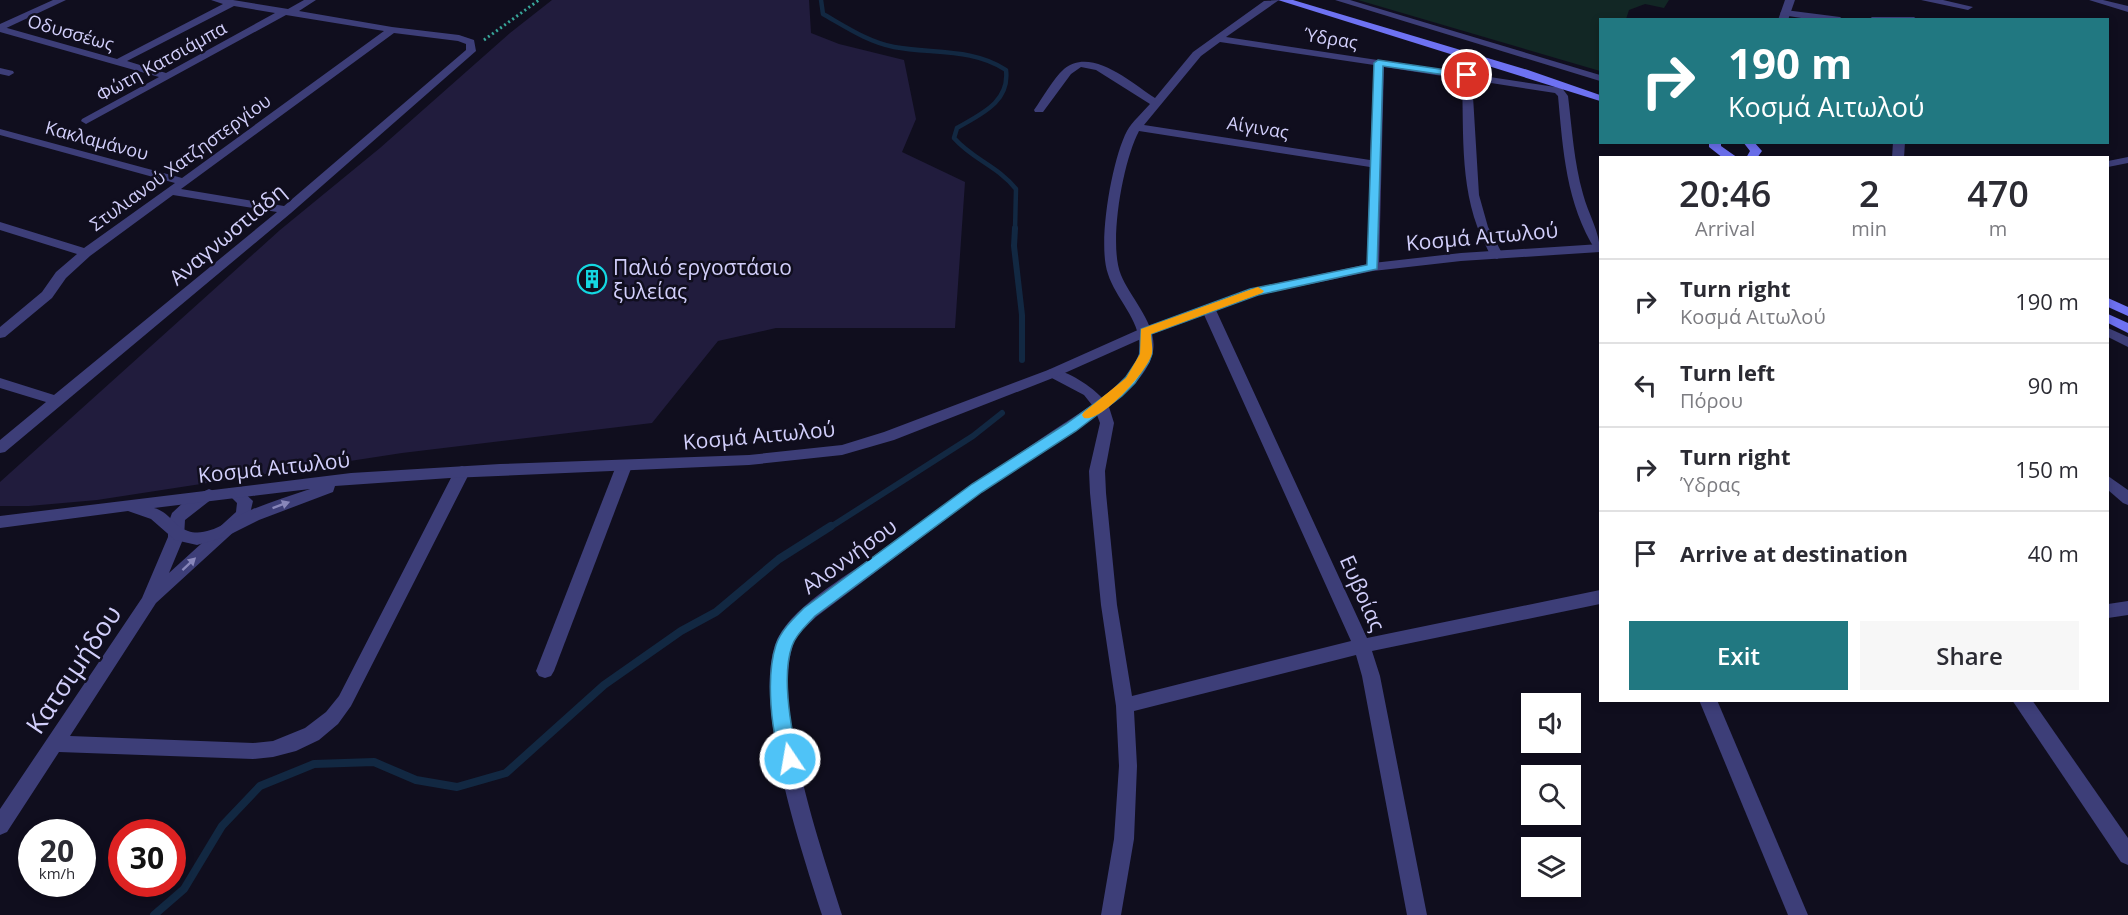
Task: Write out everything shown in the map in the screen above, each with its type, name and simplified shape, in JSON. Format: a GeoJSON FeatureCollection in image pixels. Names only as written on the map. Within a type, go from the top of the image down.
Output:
{"type":"FeatureCollection","features":[{"type":"Feature","properties":{"kind":"main road"},"geometry":{"type":"LineString","coordinates":[[1283,0],[1524,72],[1599,98]]}},
{"type":"Feature","properties":{"kind":"main road"},"geometry":{"type":"LineString","coordinates":[[1313,0],[1532,64],[1599,87]]}},
{"type":"Feature","properties":{"kind":"main road"},"geometry":{"type":"LineString","coordinates":[[1712,144],[1730,156]]}},
{"type":"Feature","properties":{"kind":"main road"},"geometry":{"type":"LineString","coordinates":[[1751,149],[1768,156]]}},
{"type":"Feature","properties":{"kind":"main road"},"geometry":{"type":"LineString","coordinates":[[2109,302],[2128,312]]}},
{"type":"Feature","properties":{"kind":"main road"},"geometry":{"type":"LineString","coordinates":[[2109,319],[2128,329]]}},
{"type":"Feature","properties":{"kind":"street"},"geometry":{"type":"LineString","coordinates":[[0,28],[61,0]]}},
{"type":"Feature","properties":{"kind":"street"},"geometry":{"type":"LineString","coordinates":[[216,0],[392,30],[459,38],[468,40],[472,45]]}},
{"type":"Feature","properties":{"kind":"street","name":"Φώτη Κατσιάμπα"},"geometry":{"type":"LineString","coordinates":[[86,121],[311,0]]}},
{"type":"Feature","properties":{"kind":"street"},"geometry":{"type":"LineString","coordinates":[[1248,0],[1266,2]]}},
{"type":"Feature","properties":{"kind":"street"},"geometry":{"type":"LineString","coordinates":[[1340,0],[1599,78]]}},
{"type":"Feature","properties":{"kind":"street"},"geometry":{"type":"LineString","coordinates":[[1790,0],[1784,16],[1812,18]]}},
{"type":"Feature","properties":{"kind":"street"},"geometry":{"type":"LineString","coordinates":[[1926,0],[1968,7]]}},
{"type":"Feature","properties":{"kind":"street"},"geometry":{"type":"LineString","coordinates":[[1145,332],[1114,274],[1109,234],[1119,176],[1135,127],[1197,54],[1220,39],[1266,2]]}},
{"type":"Feature","properties":{"kind":"street"},"geometry":{"type":"LineString","coordinates":[[118,62],[232,3]]}},
{"type":"Feature","properties":{"kind":"street","name":"Οδυσσέως"},"geometry":{"type":"LineString","coordinates":[[0,28],[167,76]]}},
{"type":"Feature","properties":{"kind":"street","name":"Στυλιανού Χατζηστεργίου"},"geometry":{"type":"LineString","coordinates":[[0,334],[47,295],[61,274],[86,253],[392,30]]}},
{"type":"Feature","properties":{"kind":"street","name":"Ύδρας"},"geometry":{"type":"LineString","coordinates":[[1220,39],[1554,88],[1563,96],[1577,200],[1588,229],[1599,246]]}},
{"type":"Feature","properties":{"kind":"street","name":"Αναγνωστιάδη"},"geometry":{"type":"LineString","coordinates":[[0,448],[467,57],[472,45]]}},
{"type":"Feature","properties":{"kind":"street"},"geometry":{"type":"LineString","coordinates":[[1373,267],[1378,63]]}},
{"type":"Feature","properties":{"kind":"street"},"geometry":{"type":"LineString","coordinates":[[1039,111],[1067,72],[1079,64],[1099,67],[1155,102]]}},
{"type":"Feature","properties":{"kind":"street"},"geometry":{"type":"LineString","coordinates":[[1467,75],[1473,195],[1482,227],[1497,255]]}},
{"type":"Feature","properties":{"kind":"street","name":"Αίγινας"},"geometry":{"type":"LineString","coordinates":[[1135,127],[1376,164]]}},
{"type":"Feature","properties":{"kind":"street","name":"Κακλαμάνου"},"geometry":{"type":"LineString","coordinates":[[0,132],[184,182]]}},
{"type":"Feature","properties":{"kind":"street"},"geometry":{"type":"LineString","coordinates":[[2109,164],[2128,160]]}},
{"type":"Feature","properties":{"kind":"street"},"geometry":{"type":"LineString","coordinates":[[172,191],[287,210]]}},
{"type":"Feature","properties":{"kind":"street"},"geometry":{"type":"LineString","coordinates":[[0,226],[86,253]]}},
{"type":"Feature","properties":{"kind":"street","name":"Κοσμά Αιτωλού"},"geometry":{"type":"LineString","coordinates":[[0,522],[214,493],[351,479],[462,471],[624,466],[793,457],[842,450],[889,436],[1053,373],[1145,332],[1265,289],[1373,267],[1599,248]]}},
{"type":"Feature","properties":{"kind":"street","name":"Ευβοίας"},"geometry":{"type":"LineString","coordinates":[[1208,308],[1362,646],[1371,676],[1417,915]]}},
{"type":"Feature","properties":{"kind":"street","name":"Αλοννήσου"},"geometry":{"type":"LineString","coordinates":[[832,915],[799,801],[780,717],[779,690],[784,644],[794,628],[810,612],[977,488],[1101,406],[1131,380],[1142,362],[1146,354],[1145,332]]}},
{"type":"Feature","properties":{"kind":"street"},"geometry":{"type":"LineString","coordinates":[[2109,333],[2128,343]]}},
{"type":"Feature","properties":{"kind":"street"},"geometry":{"type":"LineString","coordinates":[[1053,373],[1089,392],[1101,406],[1107,423],[1097,471],[1098,493],[1109,605],[1125,706],[1128,766],[1124,839],[1112,915]]}},
{"type":"Feature","properties":{"kind":"street"},"geometry":{"type":"LineString","coordinates":[[0,383],[57,401]]}},
{"type":"Feature","properties":{"kind":"street"},"geometry":{"type":"LineString","coordinates":[[545,670],[624,466]]}},
{"type":"Feature","properties":{"kind":"street"},"geometry":{"type":"LineString","coordinates":[[54,744],[253,751],[289,745],[312,734],[332,718],[345,701],[462,471]]}},
{"type":"Feature","properties":{"kind":"street"},"geometry":{"type":"LineString","coordinates":[[113,507],[156,514],[181,536],[197,539],[219,533],[253,516],[351,479]]}},
{"type":"Feature","properties":{"kind":"street"},"geometry":{"type":"LineString","coordinates":[[2109,483],[2128,500]]}},
{"type":"Feature","properties":{"kind":"street"},"geometry":{"type":"LineString","coordinates":[[149,601],[237,521],[245,507],[245,501],[234,492]]}},
{"type":"Feature","properties":{"kind":"street"},"geometry":{"type":"LineString","coordinates":[[149,601],[174,544],[176,524],[184,510],[214,493]]}},
{"type":"Feature","properties":{"kind":"street"},"geometry":{"type":"LineString","coordinates":[[1125,706],[1362,646],[1599,597]]}},
{"type":"Feature","properties":{"kind":"street","name":"Κατσιμήδου"},"geometry":{"type":"LineString","coordinates":[[0,826],[149,601]]}},
{"type":"Feature","properties":{"kind":"street"},"geometry":{"type":"LineString","coordinates":[[2109,610],[2128,608]]}},
{"type":"Feature","properties":{"kind":"street"},"geometry":{"type":"LineString","coordinates":[[1709,702],[1797,915]]}},
{"type":"Feature","properties":{"kind":"street"},"geometry":{"type":"LineString","coordinates":[[2022,702],[2127,851]]}},
{"type":"Feature","properties":{"kind":"lane"},"geometry":{"type":"LineString","coordinates":[[2093,0],[2128,9]]}},
{"type":"Feature","properties":{"kind":"path"},"geometry":{"type":"LineString","coordinates":[[472,45],[502,29],[539,0]]}},
{"type":"Feature","properties":{"kind":"green space"},"geometry":{"type":"Polygon","coordinates":[[[1358,0],[1669,0],[1664,8],[1645,4],[1629,10],[1626,18],[1599,18],[1599,71],[1358,0]]]}},
{"type":"Feature","properties":{"kind":"building","name":"Παλιό εργοστάσιο ξυλείας"},"geometry":{"type":"Polygon","coordinates":[[[552,0],[809,0],[811,33],[839,44],[904,60],[916,119],[902,152],[965,182],[955,328],[776,328],[718,341],[652,423],[402,453],[97,500],[0,506],[0,482],[280,230],[380,148],[510,33],[552,0]]]}},
{"type":"Feature","properties":{"kind":"waterway"},"geometry":{"type":"LineString","coordinates":[[821,0],[823,14],[875,42],[894,47],[966,55],[980,58],[1006,70],[1006,81],[999,99],[984,112],[957,128],[954,138],[969,152],[1002,175],[1016,189],[1015,230]]}},
{"type":"Feature","properties":{"kind":"waterway"},"geometry":{"type":"LineString","coordinates":[[1015,228],[1014,246],[1022,315],[1022,360]]}},
{"type":"Feature","properties":{"kind":"waterway"},"geometry":{"type":"LineString","coordinates":[[829,528],[973,436],[1002,413]]}},
{"type":"Feature","properties":{"kind":"waterway"},"geometry":{"type":"LineString","coordinates":[[154,915],[184,889],[222,826],[260,786],[314,764],[374,762],[416,780],[457,787],[506,773],[604,685],[681,631],[716,612],[779,559],[831,526]]}},
{"type":"Feature","properties":{"kind":"slow traffic"},"geometry":{"type":"LineString","coordinates":[[1089,415],[1131,380],[1146,354],[1145,332],[1258,291]]}},
{"type":"Feature","properties":{"kind":"place","name":"Παλιό εργοστάσιο ξυλείας"},"geometry":{"type":"Point","coordinates":[592,279]}},
{"type":"Feature","properties":{"kind":"route"},"geometry":{"type":"LineString","coordinates":[[790,759],[780,717],[779,690],[780,664],[784,644],[794,628],[810,612],[977,488],[1071,428],[1118,393],[1131,380],[1146,354],[1145,332],[1255,292],[1305,279],[1373,267],[1378,63],[1467,75]]}}]}
